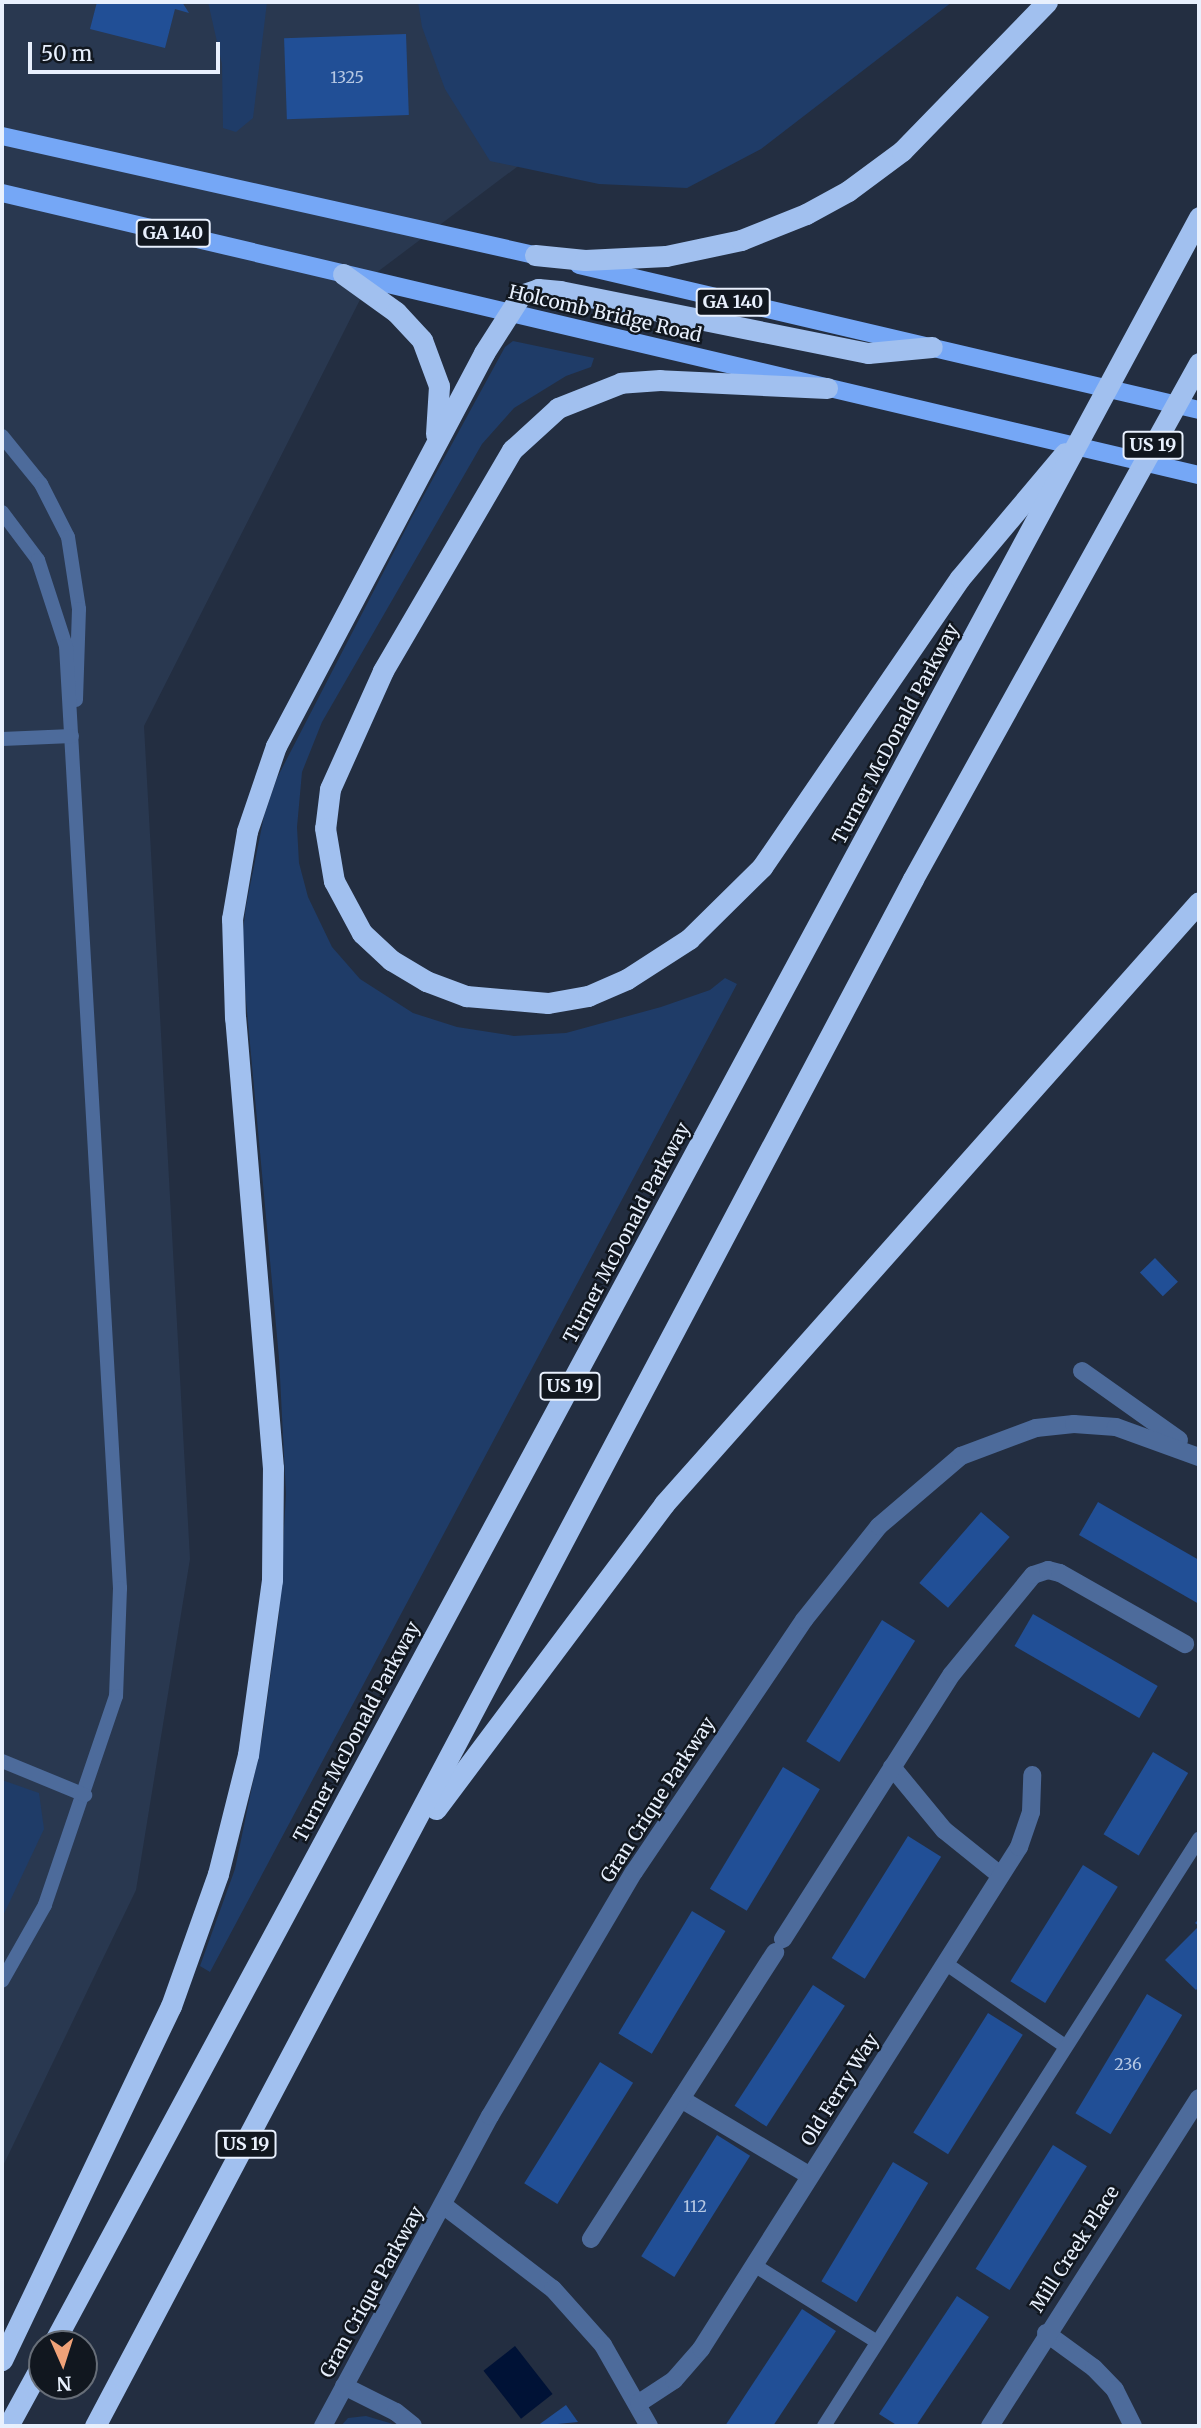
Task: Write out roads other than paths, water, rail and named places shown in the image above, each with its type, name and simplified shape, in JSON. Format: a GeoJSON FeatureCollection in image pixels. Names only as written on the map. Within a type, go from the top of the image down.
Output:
{"type":"FeatureCollection","features":[{"type":"Feature","properties":{"kind":"highway"},"geometry":{"type":"LineString","coordinates":[[535,255],[613,260],[674,255],[741,240],[806,214],[848,191],[902,152],[1046,2]]}},
{"type":"Feature","properties":{"kind":"highway","name":"Turner McDonald Parkway"},"geometry":{"type":"LineString","coordinates":[[61,2330],[1088,428],[1199,217]]}},
{"type":"Feature","properties":{"kind":"highway"},"geometry":{"type":"LineString","coordinates":[[343,274],[406,321],[428,351],[440,398],[426,466]]}},
{"type":"Feature","properties":{"kind":"highway"},"geometry":{"type":"LineString","coordinates":[[2,2360],[171,2006],[199,1937],[235,1815],[266,1640],[273,1503],[270,1404],[234,1006],[232,919],[247,831],[276,746],[507,312],[526,292],[551,289],[868,353],[932,347]]}},
{"type":"Feature","properties":{"kind":"highway","name":"US 19"},"geometry":{"type":"LineString","coordinates":[[95,2426],[397,1861],[913,879],[1199,363]]}},
{"type":"Feature","properties":{"kind":"highway"},"geometry":{"type":"LineString","coordinates":[[827,388],[660,380],[621,383],[558,408],[512,450],[383,671],[330,789],[325,828],[334,881],[362,933],[391,960],[426,981],[466,996],[548,1003],[588,996],[627,979],[689,939],[762,867],[960,578],[1088,428]]}},
{"type":"Feature","properties":{"kind":"highway"},"geometry":{"type":"LineString","coordinates":[[397,1861],[664,1504],[1199,902]]}},
{"type":"Feature","properties":{"kind":"highway"},"geometry":{"type":"LineString","coordinates":[[8,2426],[28,2390]]}},
{"type":"Feature","properties":{"kind":"main road","name":"GA 140"},"geometry":{"type":"LineString","coordinates":[[10,138],[535,255],[1199,410]]}},
{"type":"Feature","properties":{"kind":"main road","name":"Holcomb Bridge Road"},"geometry":{"type":"LineString","coordinates":[[2,193],[901,407],[1199,475]]}},
{"type":"Feature","properties":{"kind":"street"},"geometry":{"type":"LineString","coordinates":[[2,125],[10,138]]}},
{"type":"Feature","properties":{"kind":"street"},"geometry":{"type":"LineString","coordinates":[[1082,1371],[1199,1455]]}},
{"type":"Feature","properties":{"kind":"street","name":"Gran Crique Parkway"},"geometry":{"type":"LineString","coordinates":[[323,2426],[541,2026],[683,1795],[811,1611],[896,1510],[927,1481],[978,1447],[1054,1424],[1116,1427],[1199,1455]]}},
{"type":"Feature","properties":{"kind":"street"},"geometry":{"type":"LineString","coordinates":[[592,2239],[961,1661],[1028,1580],[1040,1571],[1060,1573],[1185,1644]]}},
{"type":"Feature","properties":{"kind":"street"},"geometry":{"type":"LineString","coordinates":[[892,1767],[944,1830],[1000,1875]]}},
{"type":"Feature","properties":{"kind":"street","name":"Old Ferry Way"},"geometry":{"type":"LineString","coordinates":[[639,2403],[674,2380],[701,2349],[945,1963],[1027,1830],[1032,1775]]}},
{"type":"Feature","properties":{"kind":"street","name":"Mill Creek Place"},"geometry":{"type":"LineString","coordinates":[[990,2426],[1046,2333],[1199,2098]]}},
{"type":"Feature","properties":{"kind":"street"},"geometry":{"type":"LineString","coordinates":[[681,2099],[810,2176]]}},
{"type":"Feature","properties":{"kind":"street"},"geometry":{"type":"LineString","coordinates":[[443,2205],[553,2289],[603,2345],[639,2403],[649,2426]]}},
{"type":"Feature","properties":{"kind":"street"},"geometry":{"type":"LineString","coordinates":[[1046,2333],[1094,2368],[1115,2390],[1133,2426]]}},
{"type":"Feature","properties":{"kind":"street"},"geometry":{"type":"LineString","coordinates":[[344,2386],[396,2412],[413,2426]]}},
{"type":"Feature","properties":{"kind":"lane"},"geometry":{"type":"LineString","coordinates":[[2,436],[41,484],[68,537],[79,609],[81,664],[72,736]]}},
{"type":"Feature","properties":{"kind":"lane"},"geometry":{"type":"LineString","coordinates":[[2,512],[38,560],[66,646],[120,1588],[116,1696],[85,1794],[45,1905],[2,1981]]}},
{"type":"Feature","properties":{"kind":"lane"},"geometry":{"type":"LineString","coordinates":[[2,739],[72,736]]}},
{"type":"Feature","properties":{"kind":"lane"},"geometry":{"type":"LineString","coordinates":[[2,1760],[85,1794]]}},
{"type":"Feature","properties":{"kind":"lane"},"geometry":{"type":"LineString","coordinates":[[824,2426],[1199,1839]]}},
{"type":"Feature","properties":{"kind":"lane"},"geometry":{"type":"LineString","coordinates":[[945,1963],[1065,2046]]}},
{"type":"Feature","properties":{"kind":"lane"},"geometry":{"type":"LineString","coordinates":[[754,2265],[877,2342]]}}]}
